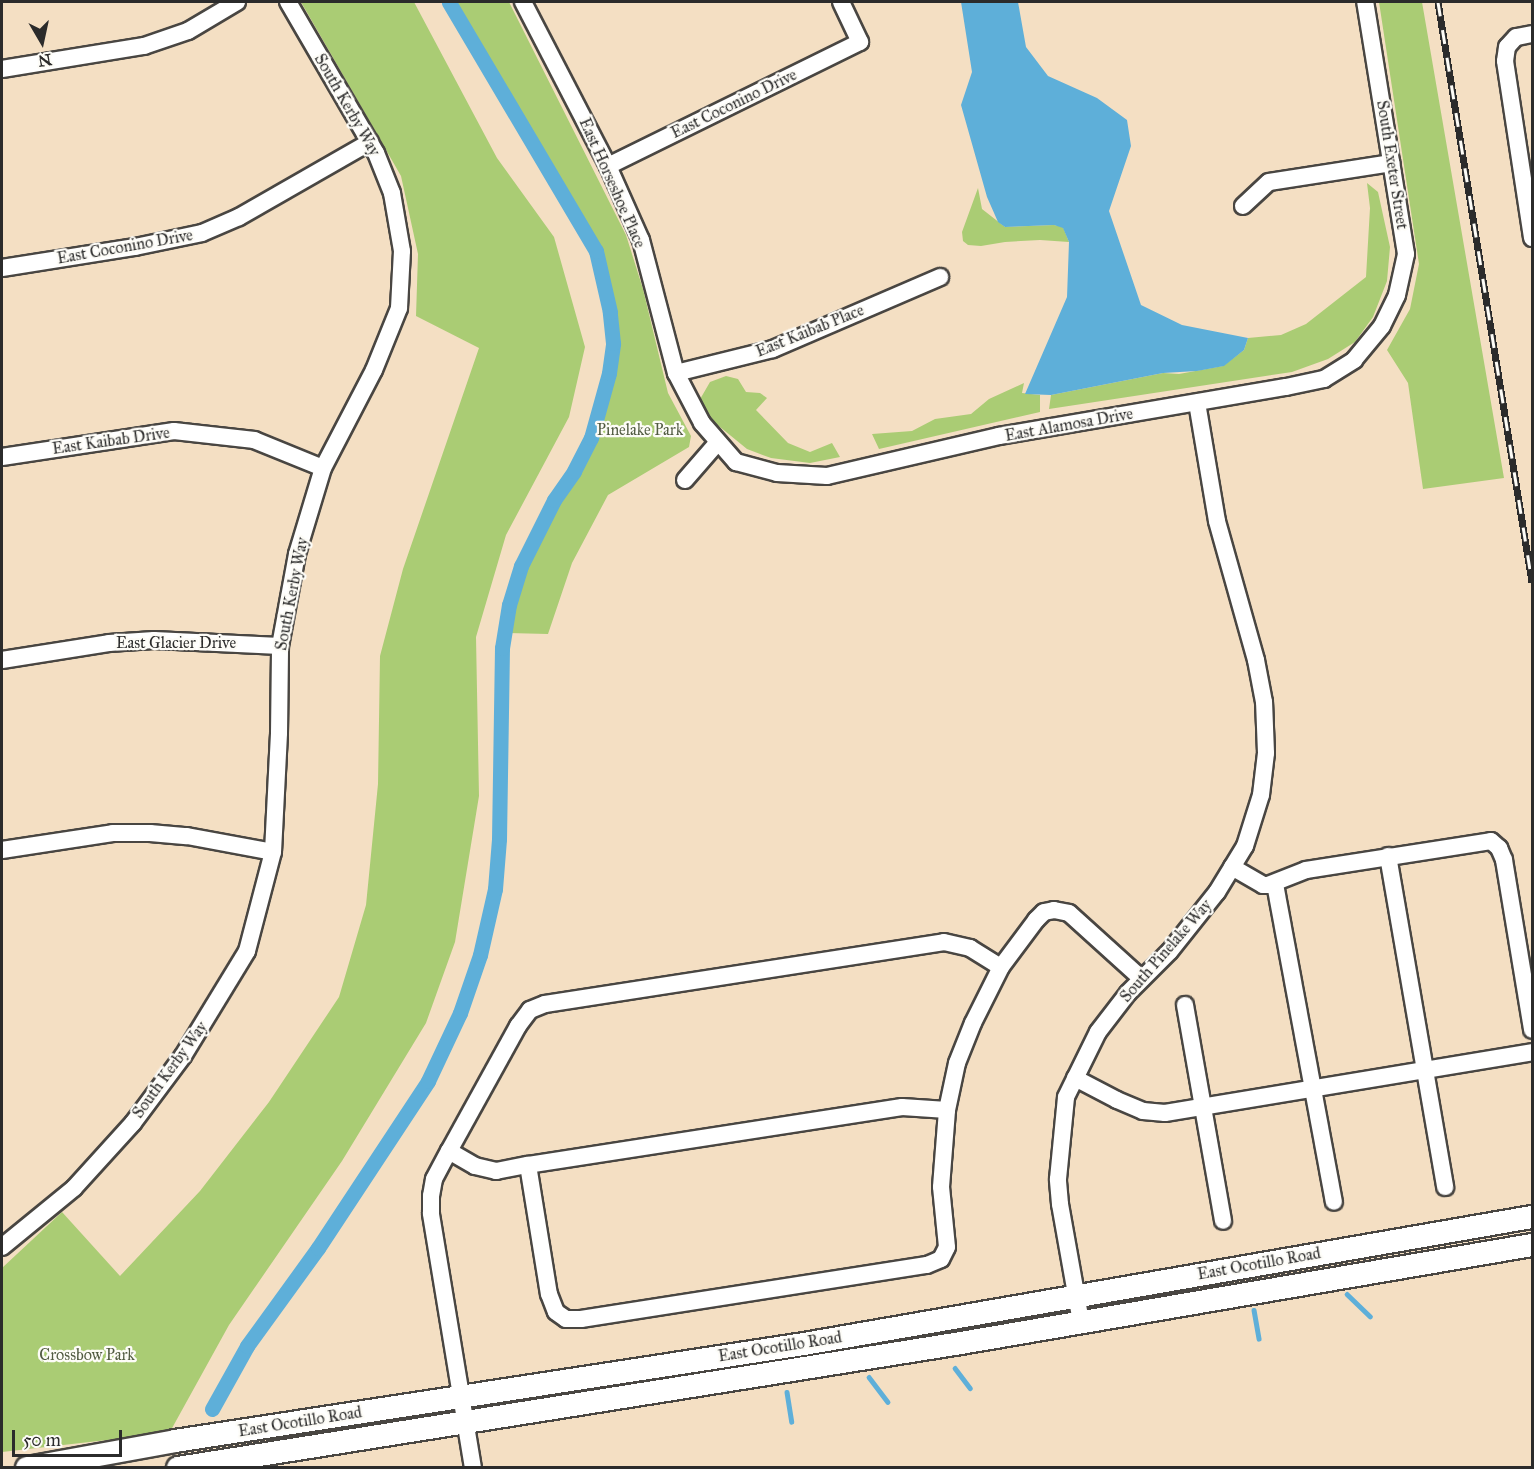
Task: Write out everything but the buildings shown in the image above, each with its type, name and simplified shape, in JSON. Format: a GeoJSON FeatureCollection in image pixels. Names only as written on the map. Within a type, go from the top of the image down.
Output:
{"type":"FeatureCollection","features":[{"type":"Feature","properties":{"kind":"main road","name":"East Ocotillo Road"},"geometry":{"type":"LineString","coordinates":[[27,1467],[175,1441],[804,1344],[1533,1217]]}},
{"type":"Feature","properties":{"kind":"main road","name":"East Ocotillo Road"},"geometry":{"type":"LineString","coordinates":[[178,1467],[1081,1322],[1533,1245]]}},
{"type":"Feature","properties":{"kind":"street"},"geometry":{"type":"LineString","coordinates":[[2,69],[155,43],[188,31],[237,2]]}},
{"type":"Feature","properties":{"kind":"street","name":"South Kerby Way"},"geometry":{"type":"LineString","coordinates":[[2,1247],[74,1188],[133,1123],[183,1056],[246,951],[273,852],[279,733],[280,646],[297,554],[323,468],[374,370],[399,308],[402,251],[392,193],[370,142],[288,2]]}},
{"type":"Feature","properties":{"kind":"street","name":"East Horseshoe Place"},"geometry":{"type":"LineString","coordinates":[[524,2],[608,166],[641,240],[676,373],[702,423],[736,462]]}},
{"type":"Feature","properties":{"kind":"street","name":"East Coconino Drive"},"geometry":{"type":"LineString","coordinates":[[608,166],[860,42],[841,2]]}},
{"type":"Feature","properties":{"kind":"street","name":"South Exeter Street"},"geometry":{"type":"LineString","coordinates":[[1365,2],[1406,254],[1397,295],[1382,326]]}},
{"type":"Feature","properties":{"kind":"street"},"geometry":{"type":"LineString","coordinates":[[1533,34],[1516,37],[1507,47],[1505,61],[1528,178],[1533,238]]}},
{"type":"Feature","properties":{"kind":"street","name":"East Coconino Drive"},"geometry":{"type":"LineString","coordinates":[[2,268],[135,248],[202,233],[239,217],[370,142]]}},
{"type":"Feature","properties":{"kind":"street"},"geometry":{"type":"LineString","coordinates":[[1243,206],[1269,182],[1392,163]]}},
{"type":"Feature","properties":{"kind":"street","name":"East Kaibab Place"},"geometry":{"type":"LineString","coordinates":[[676,373],[773,349],[940,277]]}},
{"type":"Feature","properties":{"kind":"street","name":"East Alamosa Drive"},"geometry":{"type":"LineString","coordinates":[[736,462],[777,473],[827,476],[999,436],[1197,403],[1324,378],[1354,360],[1382,326]]}},
{"type":"Feature","properties":{"kind":"street","name":"South Pinelake Way"},"geometry":{"type":"LineString","coordinates":[[1081,1322],[1060,1204],[1058,1179],[1066,1097],[1098,1032],[1142,979],[1170,951],[1217,892],[1245,846],[1261,795],[1266,753],[1264,702],[1256,660],[1217,521],[1197,403]]}},
{"type":"Feature","properties":{"kind":"street","name":"East Kaibab Drive"},"geometry":{"type":"LineString","coordinates":[[2,457],[174,431],[254,440],[323,468]]}},
{"type":"Feature","properties":{"kind":"street"},"geometry":{"type":"LineString","coordinates":[[685,480],[718,442]]}},
{"type":"Feature","properties":{"kind":"street","name":"East Glacier Drive"},"geometry":{"type":"LineString","coordinates":[[2,660],[109,643],[154,640],[280,646]]}},
{"type":"Feature","properties":{"kind":"street"},"geometry":{"type":"LineString","coordinates":[[2,850],[112,833],[150,833],[187,836],[273,852]]}},
{"type":"Feature","properties":{"kind":"street"},"geometry":{"type":"LineString","coordinates":[[1232,867],[1263,885],[1275,884],[1306,870],[1478,841],[1487,840],[1496,844],[1504,860],[1533,1030]]}},
{"type":"Feature","properties":{"kind":"street"},"geometry":{"type":"LineString","coordinates":[[1388,856],[1423,1070],[1445,1187]]}},
{"type":"Feature","properties":{"kind":"street"},"geometry":{"type":"LineString","coordinates":[[1275,884],[1334,1202]]}},
{"type":"Feature","properties":{"kind":"street"},"geometry":{"type":"LineString","coordinates":[[528,1165],[549,1294],[556,1312],[566,1319],[581,1319],[927,1265],[941,1259],[946,1247],[947,1229],[941,1187],[947,1110],[957,1063],[1001,967],[1036,920],[1044,912],[1054,910],[1069,913],[1142,979]]}},
{"type":"Feature","properties":{"kind":"street"},"geometry":{"type":"LineString","coordinates":[[473,1467],[431,1213],[434,1179],[518,1026],[530,1010],[545,1004],[944,942],[970,948],[1001,967]]}},
{"type":"Feature","properties":{"kind":"street"},"geometry":{"type":"LineString","coordinates":[[1185,1005],[1223,1221]]}},
{"type":"Feature","properties":{"kind":"street"},"geometry":{"type":"LineString","coordinates":[[1075,1078],[1143,1111],[1165,1113],[1204,1109],[1533,1052]]}},
{"type":"Feature","properties":{"kind":"street"},"geometry":{"type":"LineString","coordinates":[[449,1151],[475,1166],[496,1170],[902,1107],[947,1110]]}},
{"type":"Feature","properties":{"kind":"green space","name":"Crossbow Park"},"geometry":{"type":"Polygon","coordinates":[[[301,2],[414,2],[497,158],[554,237],[585,347],[569,417],[506,535],[476,637],[479,796],[455,942],[426,1023],[342,1161],[229,1325],[171,1430],[142,1436],[2,1452],[2,1268],[62,1212],[120,1276],[200,1191],[269,1102],[339,997],[366,905],[378,784],[380,656],[403,569],[479,348],[416,316],[418,254],[401,176],[301,2]]]}},
{"type":"Feature","properties":{"kind":"green space","name":"Pinelake Park"},"geometry":{"type":"Polygon","coordinates":[[[453,2],[509,2],[626,235],[643,289],[668,393],[691,436],[689,447],[608,495],[572,563],[548,634],[506,633],[524,567],[549,517],[583,461],[605,404],[614,358],[613,314],[598,253],[453,2]]]}},
{"type":"Feature","properties":{"kind":"green space"},"geometry":{"type":"Polygon","coordinates":[[[1379,2],[1422,2],[1504,478],[1423,489],[1408,383],[1387,350],[1410,309],[1419,264],[1379,2]]]}},
{"type":"Feature","properties":{"kind":"green space"},"geometry":{"type":"Polygon","coordinates":[[[1367,183],[1378,192],[1390,247],[1387,281],[1373,317],[1355,342],[1328,359],[1292,372],[1049,409],[1051,395],[1163,373],[1179,374],[1223,366],[1244,350],[1248,338],[1281,335],[1306,324],[1366,277],[1370,208],[1367,183]]]}},
{"type":"Feature","properties":{"kind":"green space"},"geometry":{"type":"Polygon","coordinates":[[[978,188],[982,209],[1005,227],[1054,225],[1063,227],[1069,242],[1040,240],[981,246],[968,245],[963,241],[962,232],[978,188]]]}},
{"type":"Feature","properties":{"kind":"green space"},"geometry":{"type":"Polygon","coordinates":[[[726,376],[738,379],[746,392],[760,393],[767,398],[756,410],[788,443],[810,452],[832,443],[840,457],[810,463],[771,458],[747,449],[709,418],[699,401],[710,382],[726,376]]]}},
{"type":"Feature","properties":{"kind":"green space"},"geometry":{"type":"Polygon","coordinates":[[[1024,383],[1022,393],[1040,395],[1040,412],[879,449],[872,434],[912,431],[935,419],[971,414],[989,399],[1024,383]]]}},
{"type":"Feature","properties":{"kind":"water"},"geometry":{"type":"Polygon","coordinates":[[[961,2],[1018,2],[1026,47],[1048,76],[1097,98],[1127,120],[1131,146],[1109,211],[1141,305],[1182,325],[1248,338],[1244,350],[1224,366],[1197,371],[1163,373],[1051,395],[1025,394],[1067,297],[1069,242],[1063,228],[1054,225],[1005,227],[998,222],[987,197],[961,105],[972,72],[961,2]]]}},
{"type":"Feature","properties":{"kind":"waterway"},"geometry":{"type":"LineString","coordinates":[[212,1409],[247,1346],[318,1248],[428,1081],[460,1013],[480,955],[495,889],[499,839],[502,648],[509,605],[521,566],[554,500],[574,471],[591,438],[609,373],[613,343],[610,312],[596,251],[449,2]]}},
{"type":"Feature","properties":{"kind":"waterway"},"geometry":{"type":"LineString","coordinates":[[1347,1294],[1370,1316]]}},
{"type":"Feature","properties":{"kind":"waterway"},"geometry":{"type":"LineString","coordinates":[[1254,1310],[1259,1339]]}},
{"type":"Feature","properties":{"kind":"waterway"},"geometry":{"type":"LineString","coordinates":[[955,1368],[970,1388]]}},
{"type":"Feature","properties":{"kind":"waterway"},"geometry":{"type":"LineString","coordinates":[[869,1377],[888,1402]]}},
{"type":"Feature","properties":{"kind":"waterway"},"geometry":{"type":"LineString","coordinates":[[787,1392],[792,1422]]}},
{"type":"Feature","properties":{"kind":"railway"},"geometry":{"type":"LineString","coordinates":[[1438,2],[1532,582]]}}]}
